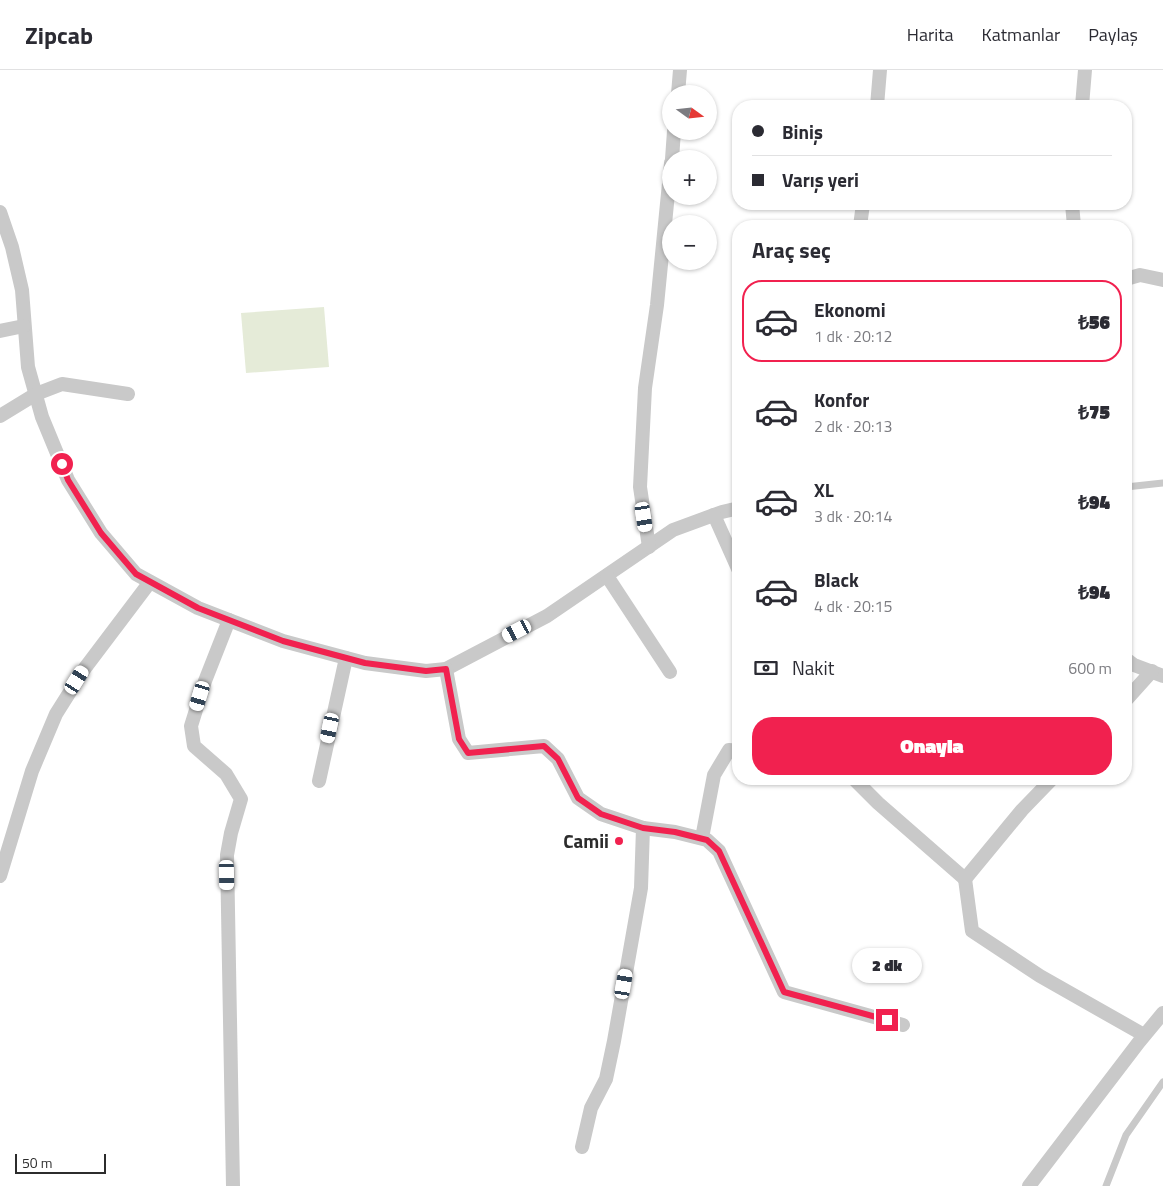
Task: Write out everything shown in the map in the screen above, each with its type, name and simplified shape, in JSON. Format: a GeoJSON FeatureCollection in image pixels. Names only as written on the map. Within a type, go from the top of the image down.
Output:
{"type":"FeatureCollection","features":[{"type":"Feature","properties":{"kind":"street"},"geometry":{"type":"LineString","coordinates":[[679,85],[680,70]]}},
{"type":"Feature","properties":{"kind":"street"},"geometry":{"type":"LineString","coordinates":[[878,100],[880,70]]}},
{"type":"Feature","properties":{"kind":"street"},"geometry":{"type":"LineString","coordinates":[[1082,100],[1085,70]]}},
{"type":"Feature","properties":{"kind":"street"},"geometry":{"type":"LineString","coordinates":[[649,546],[640,487],[645,388],[657,305],[667,205]]}},
{"type":"Feature","properties":{"kind":"street"},"geometry":{"type":"LineString","coordinates":[[0,212],[12,247],[22,290],[28,367],[42,417],[68,480],[104,536],[136,574],[198,608],[283,641],[365,663],[426,671],[446,669],[547,616],[673,530],[732,510]]}},
{"type":"Feature","properties":{"kind":"street"},"geometry":{"type":"LineString","coordinates":[[1132,277],[1140,275],[1163,280]]}},
{"type":"Feature","properties":{"kind":"street"},"geometry":{"type":"LineString","coordinates":[[0,331],[24,326]]}},
{"type":"Feature","properties":{"kind":"street"},"geometry":{"type":"LineString","coordinates":[[0,416],[36,394],[62,384],[128,394]]}},
{"type":"Feature","properties":{"kind":"street"},"geometry":{"type":"LineString","coordinates":[[714,515],[732,555]]}},
{"type":"Feature","properties":{"kind":"street"},"geometry":{"type":"LineString","coordinates":[[607,576],[670,672]]}},
{"type":"Feature","properties":{"kind":"street"},"geometry":{"type":"LineString","coordinates":[[0,876],[32,771],[56,714],[85,668],[150,582]]}},
{"type":"Feature","properties":{"kind":"street"},"geometry":{"type":"LineString","coordinates":[[229,620],[205,682],[191,726],[194,746],[226,774],[241,799],[227,855],[232,1186]]}},
{"type":"Feature","properties":{"kind":"street"},"geometry":{"type":"LineString","coordinates":[[319,781],[346,658]]}},
{"type":"Feature","properties":{"kind":"street"},"geometry":{"type":"LineString","coordinates":[[1132,664],[1158,674]]}},
{"type":"Feature","properties":{"kind":"street"},"geometry":{"type":"LineString","coordinates":[[446,669],[459,739],[468,753],[544,746],[558,759],[578,798],[601,814],[643,828],[675,832],[707,840],[719,851],[784,992],[903,1025]]}},
{"type":"Feature","properties":{"kind":"street"},"geometry":{"type":"LineString","coordinates":[[1132,695],[1158,674]]}},
{"type":"Feature","properties":{"kind":"street"},"geometry":{"type":"LineString","coordinates":[[702,838],[714,775],[729,750],[732,750]]}},
{"type":"Feature","properties":{"kind":"street"},"geometry":{"type":"LineString","coordinates":[[860,785],[965,879],[972,932],[1040,976],[1144,1035]]}},
{"type":"Feature","properties":{"kind":"street"},"geometry":{"type":"LineString","coordinates":[[965,879],[1022,810],[1046,785]]}},
{"type":"Feature","properties":{"kind":"street"},"geometry":{"type":"LineString","coordinates":[[582,1147],[591,1108],[606,1079],[614,1041],[641,888],[643,828]]}},
{"type":"Feature","properties":{"kind":"street"},"geometry":{"type":"LineString","coordinates":[[1029,1186],[1144,1035],[1163,1013]]}},
{"type":"Feature","properties":{"kind":"lane"},"geometry":{"type":"LineString","coordinates":[[1132,486],[1163,483]]}},
{"type":"Feature","properties":{"kind":"lane"},"geometry":{"type":"LineString","coordinates":[[1106,1186],[1126,1135],[1163,1082]]}},
{"type":"Feature","properties":{"kind":"green space"},"geometry":{"type":"Polygon","coordinates":[[[324,307],[329,367],[246,373],[241,313],[324,307]]]}},
{"type":"Feature","properties":{"kind":"place","name":"Camii"},"geometry":{"type":"Point","coordinates":[619,841]}},
{"type":"Feature","properties":{"kind":"route"},"geometry":{"type":"LineString","coordinates":[[62,464],[68,480],[101,533],[136,574],[198,608],[283,641],[365,663],[426,671],[446,669],[459,739],[468,753],[544,746],[558,759],[578,798],[601,814],[643,828],[675,832],[707,840],[719,851],[784,992],[887,1020]]}}]}
